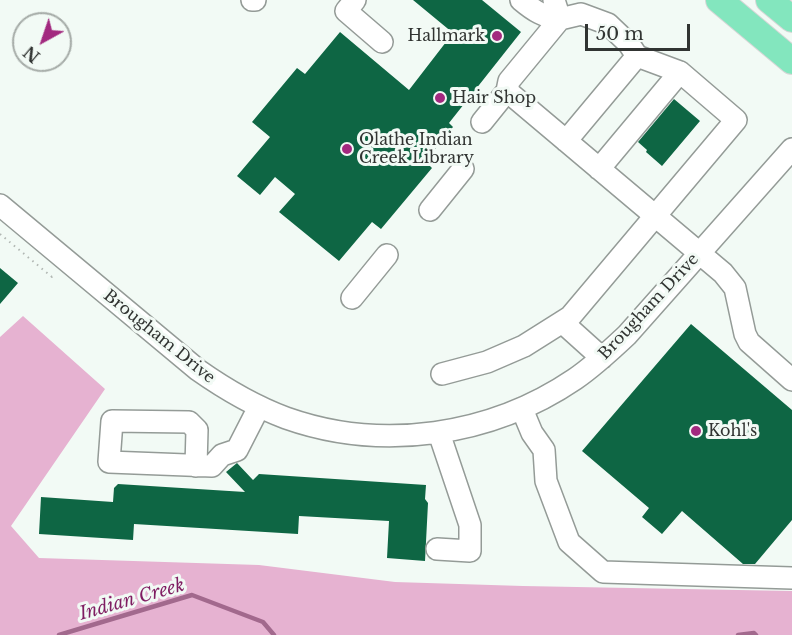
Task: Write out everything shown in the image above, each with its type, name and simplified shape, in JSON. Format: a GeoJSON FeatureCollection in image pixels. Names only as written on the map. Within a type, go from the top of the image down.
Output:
{"type":"FeatureCollection","features":[{"type":"Feature","properties":{"kind":"main road"},"geometry":{"type":"LineString","coordinates":[[719,0],[792,61]]}},
{"type":"Feature","properties":{"kind":"main road"},"geometry":{"type":"LineString","coordinates":[[770,0],[792,19]]}},
{"type":"Feature","properties":{"kind":"street"},"geometry":{"type":"LineString","coordinates":[[355,0],[346,11],[382,42]]}},
{"type":"Feature","properties":{"kind":"street"},"geometry":{"type":"LineString","coordinates":[[521,0],[547,17],[557,9]]}},
{"type":"Feature","properties":{"kind":"street"},"geometry":{"type":"LineString","coordinates":[[442,374],[487,362],[524,346],[570,317],[736,120],[680,72],[637,56],[629,44],[608,24],[581,14],[557,9]]}},
{"type":"Feature","properties":{"kind":"street"},"geometry":{"type":"LineString","coordinates":[[482,122],[507,91],[509,81],[557,9]]}},
{"type":"Feature","properties":{"kind":"street"},"geometry":{"type":"LineString","coordinates":[[566,141],[637,56]]}},
{"type":"Feature","properties":{"kind":"street"},"geometry":{"type":"LineString","coordinates":[[599,169],[680,72]]}},
{"type":"Feature","properties":{"kind":"street"},"geometry":{"type":"LineString","coordinates":[[507,91],[723,273],[735,288],[745,334],[749,342],[792,380]]}},
{"type":"Feature","properties":{"kind":"street","name":"Brougham Drive"},"geometry":{"type":"LineString","coordinates":[[0,205],[198,370],[225,389],[259,407],[319,428],[352,433],[402,436],[439,433],[469,427],[522,409],[576,379],[627,335],[792,149]]}},
{"type":"Feature","properties":{"kind":"street"},"geometry":{"type":"LineString","coordinates":[[429,210],[463,169]]}},
{"type":"Feature","properties":{"kind":"street"},"geometry":{"type":"LineString","coordinates":[[352,298],[387,255]]}},
{"type":"Feature","properties":{"kind":"street"},"geometry":{"type":"LineString","coordinates":[[562,322],[602,358]]}},
{"type":"Feature","properties":{"kind":"street"},"geometry":{"type":"LineString","coordinates":[[196,466],[212,466],[222,455],[237,450],[259,407]]}},
{"type":"Feature","properties":{"kind":"street"},"geometry":{"type":"LineString","coordinates":[[522,409],[532,433],[544,450],[546,481],[569,542],[603,572],[792,578]]}},
{"type":"Feature","properties":{"kind":"street"},"geometry":{"type":"LineString","coordinates":[[437,549],[470,551],[470,525],[439,433]]}},
{"type":"Feature","properties":{"kind":"path"},"geometry":{"type":"LineString","coordinates":[[0,234],[52,277],[64,259]]}},
{"type":"Feature","properties":{"kind":"shaded area"},"geometry":{"type":"Polygon","coordinates":[[[23,316],[105,389],[11,526],[39,558],[259,565],[395,582],[792,591],[792,635],[0,635],[0,337],[23,316]]]}},
{"type":"Feature","properties":{"kind":"building","name":"Olathe Indian Creek Library"},"geometry":{"type":"Polygon","coordinates":[[[413,0],[482,0],[521,32],[449,123],[453,127],[425,161],[432,168],[381,229],[372,222],[339,261],[279,212],[295,194],[275,177],[260,195],[237,176],[270,137],[252,122],[297,68],[305,74],[340,32],[409,90],[453,33],[413,0]]]}},
{"type":"Feature","properties":{"kind":"building"},"geometry":{"type":"Polygon","coordinates":[[[674,99],[700,121],[662,166],[638,142],[674,99]]]}},
{"type":"Feature","properties":{"kind":"building"},"geometry":{"type":"Polygon","coordinates":[[[0,268],[18,283],[0,304],[0,268]]]}},
{"type":"Feature","properties":{"kind":"building","name":"Kohl's"},"geometry":{"type":"Polygon","coordinates":[[[691,324],[792,410],[792,520],[755,564],[743,564],[682,511],[662,534],[642,517],[649,508],[582,451],[691,324]]]}},
{"type":"Feature","properties":{"kind":"building"},"geometry":{"type":"Polygon","coordinates":[[[237,463],[253,480],[259,474],[426,485],[425,499],[428,503],[425,561],[387,558],[389,521],[299,516],[298,534],[134,524],[133,540],[39,534],[41,497],[113,502],[114,488],[118,484],[245,492],[226,472],[237,463]]]}},
{"type":"Feature","properties":{"kind":"waterway","name":"Indian Creek"},"geometry":{"type":"LineString","coordinates":[[59,635],[192,595],[263,622],[274,635]]}},
{"type":"Feature","properties":{"kind":"waterway","name":"Indian Creek"},"geometry":{"type":"LineString","coordinates":[[738,635],[754,633],[756,635]]}},
{"type":"Feature","properties":{"kind":"place","name":"Hallmark"},"geometry":{"type":"Point","coordinates":[497,36]}},
{"type":"Feature","properties":{"kind":"place","name":"Hair Shop"},"geometry":{"type":"Point","coordinates":[440,98]}},
{"type":"Feature","properties":{"kind":"place","name":"Olathe Indian Creek Library"},"geometry":{"type":"Point","coordinates":[347,149]}},
{"type":"Feature","properties":{"kind":"place","name":"Kohl's"},"geometry":{"type":"Point","coordinates":[696,431]}}]}
